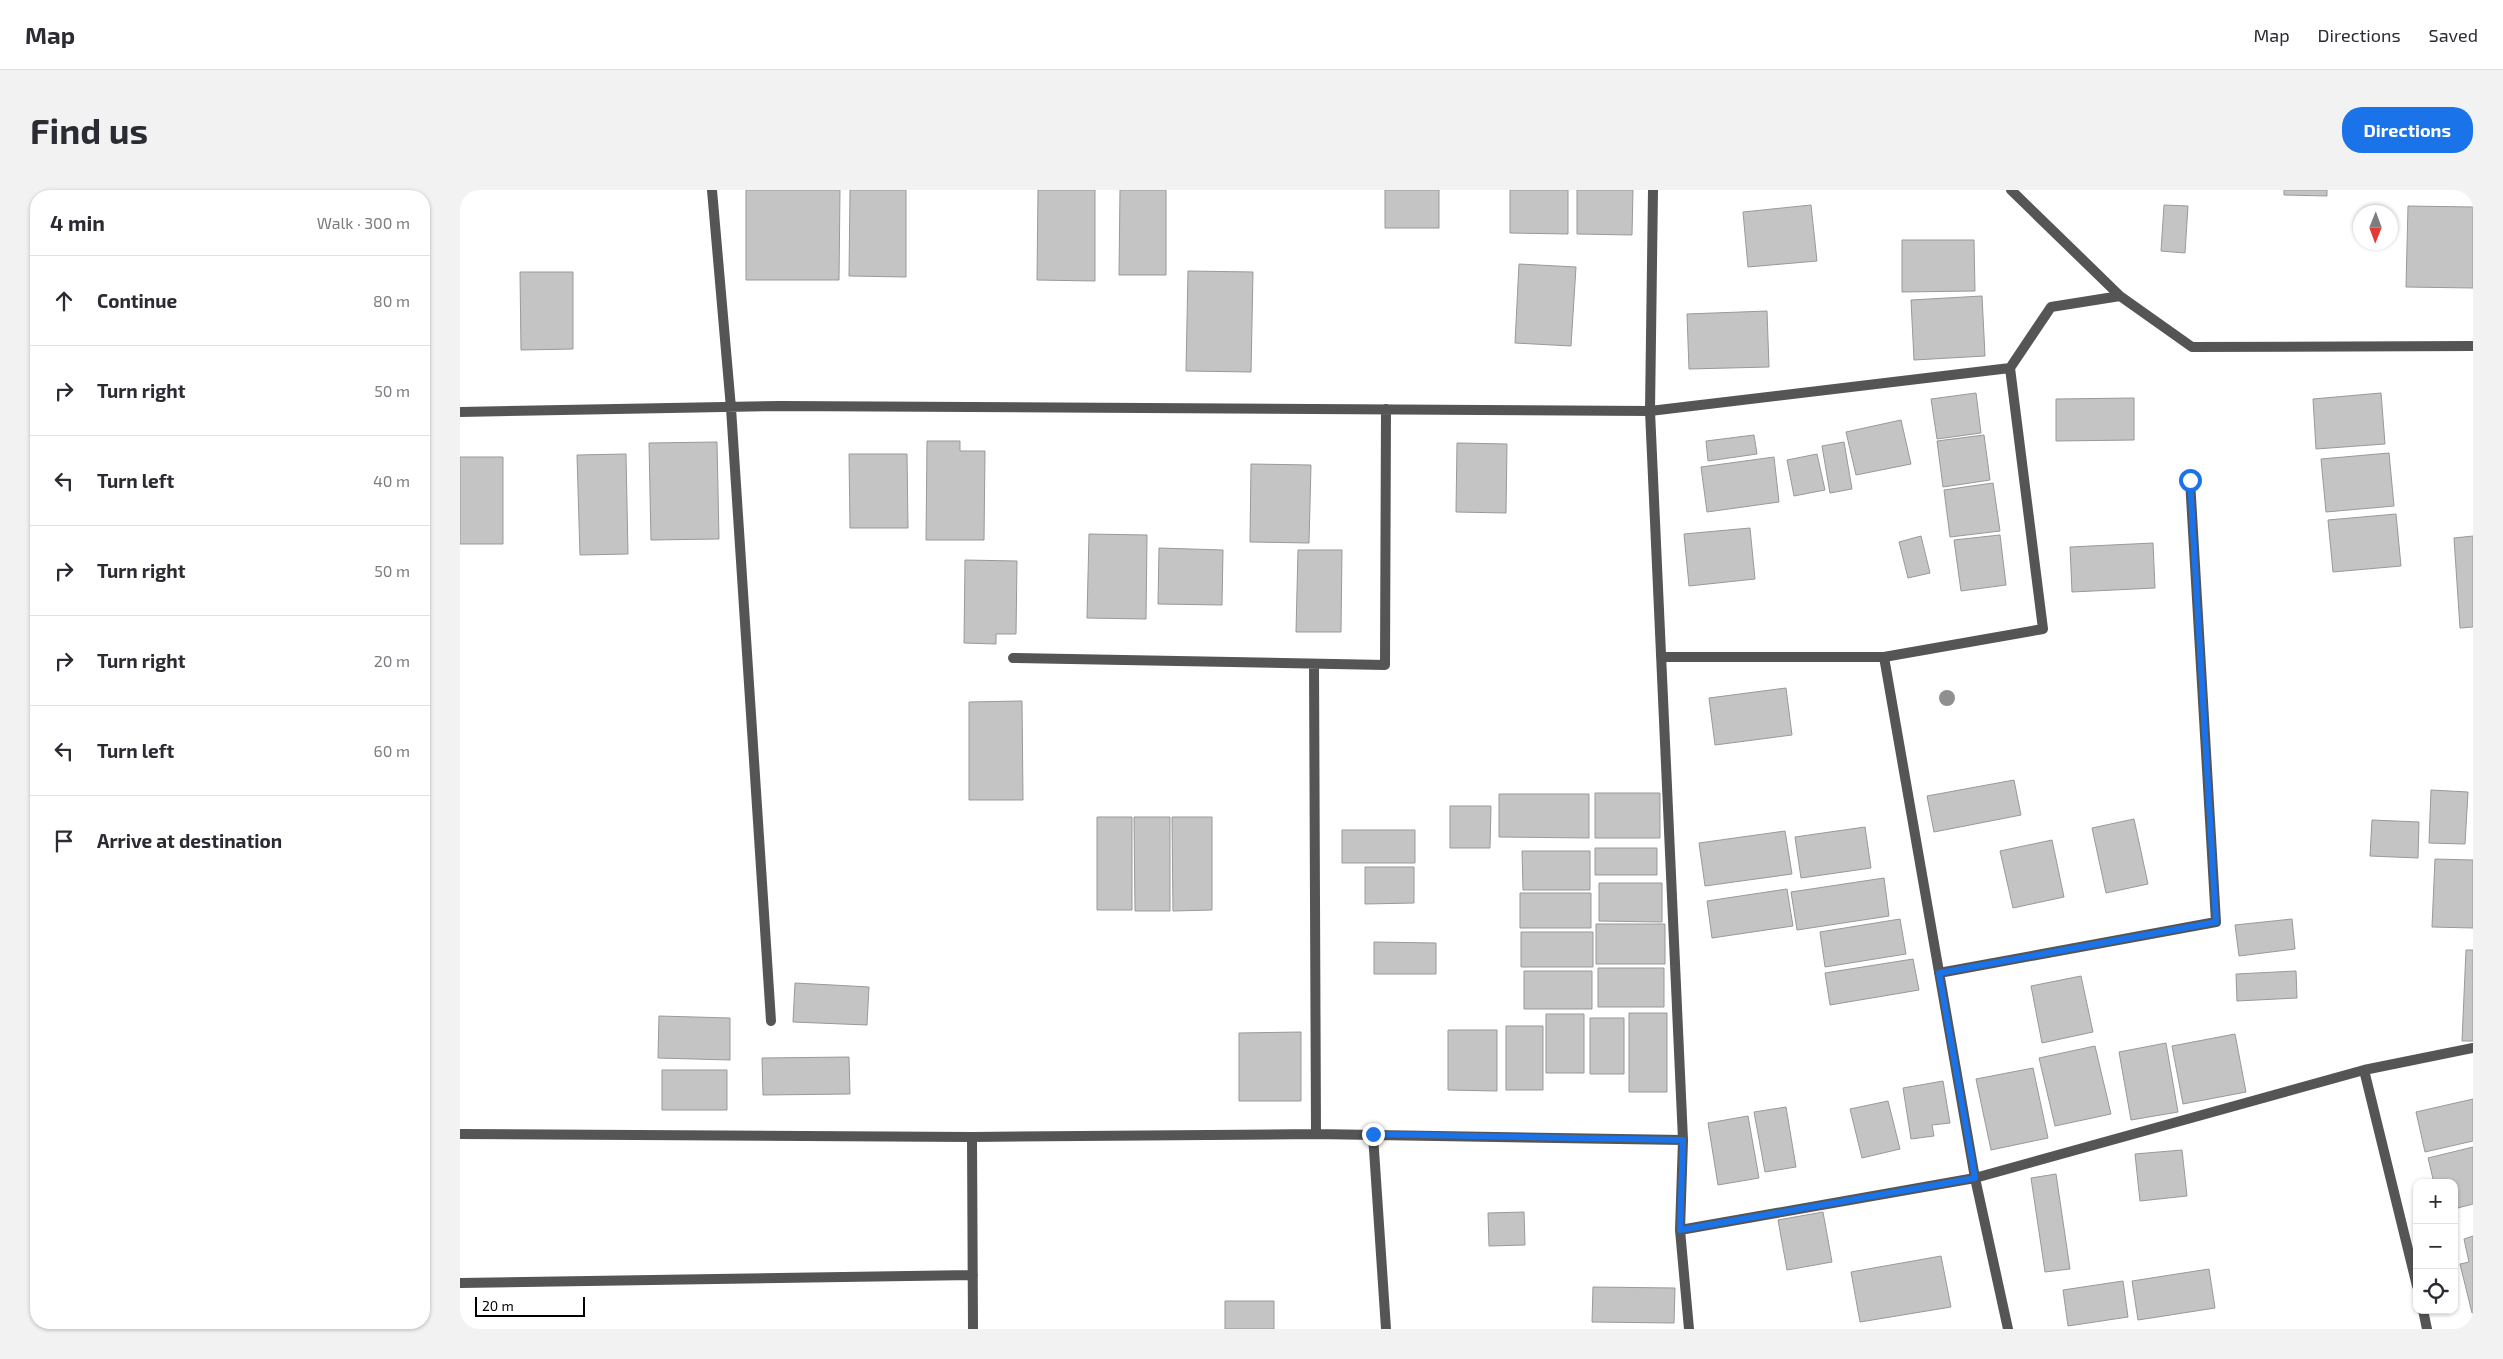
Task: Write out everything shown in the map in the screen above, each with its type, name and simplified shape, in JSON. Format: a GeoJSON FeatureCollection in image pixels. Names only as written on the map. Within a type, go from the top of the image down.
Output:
{"type":"FeatureCollection","features":[{"type":"Feature","properties":{"kind":"street"},"geometry":{"type":"LineString","coordinates":[[712,190],[731,408],[771,1021]]}},
{"type":"Feature","properties":{"kind":"street"},"geometry":{"type":"LineString","coordinates":[[1653,190],[1650,411],[1683,1140],[1680,1230],[1689,1329]]}},
{"type":"Feature","properties":{"kind":"street"},"geometry":{"type":"LineString","coordinates":[[2011,190],[2120,296],[2192,347],[2473,346]]}},
{"type":"Feature","properties":{"kind":"street"},"geometry":{"type":"LineString","coordinates":[[1661,657],[1884,657],[2043,629],[2010,368],[2051,306],[2120,296]]}},
{"type":"Feature","properties":{"kind":"street"},"geometry":{"type":"LineString","coordinates":[[460,412],[780,406],[1650,411],[2010,368]]}},
{"type":"Feature","properties":{"kind":"street"},"geometry":{"type":"LineString","coordinates":[[1013,658],[1385,665],[1386,409]]}},
{"type":"Feature","properties":{"kind":"street"},"geometry":{"type":"LineString","coordinates":[[1939,973],[2216,922],[2190,480]]}},
{"type":"Feature","properties":{"kind":"street"},"geometry":{"type":"LineString","coordinates":[[1884,657],[1975,1178],[2008,1329]]}},
{"type":"Feature","properties":{"kind":"street"},"geometry":{"type":"LineString","coordinates":[[1314,664],[1316,1134]]}},
{"type":"Feature","properties":{"kind":"street"},"geometry":{"type":"LineString","coordinates":[[1680,1230],[1975,1178],[2364,1070],[2473,1048]]}},
{"type":"Feature","properties":{"kind":"street"},"geometry":{"type":"LineString","coordinates":[[2364,1070],[2413,1270]]}},
{"type":"Feature","properties":{"kind":"street"},"geometry":{"type":"LineString","coordinates":[[460,1134],[972,1137],[1373,1134],[1683,1140]]}},
{"type":"Feature","properties":{"kind":"street"},"geometry":{"type":"LineString","coordinates":[[1373,1134],[1386,1329]]}},
{"type":"Feature","properties":{"kind":"street"},"geometry":{"type":"LineString","coordinates":[[972,1137],[973,1329]]}},
{"type":"Feature","properties":{"kind":"street"},"geometry":{"type":"LineString","coordinates":[[460,1283],[973,1275]]}},
{"type":"Feature","properties":{"kind":"street"},"geometry":{"type":"LineString","coordinates":[[2424,1314],[2427,1329]]}},
{"type":"Feature","properties":{"kind":"building"},"geometry":{"type":"Polygon","coordinates":[[[746,190],[840,190],[839,280],[746,280],[746,190]]]}},
{"type":"Feature","properties":{"kind":"building"},"geometry":{"type":"Polygon","coordinates":[[[850,190],[906,190],[906,277],[849,276],[850,190]]]}},
{"type":"Feature","properties":{"kind":"building"},"geometry":{"type":"Polygon","coordinates":[[[1038,190],[1095,190],[1095,281],[1037,280],[1038,190]]]}},
{"type":"Feature","properties":{"kind":"building"},"geometry":{"type":"Polygon","coordinates":[[[1120,190],[1166,190],[1166,275],[1119,275],[1120,190]]]}},
{"type":"Feature","properties":{"kind":"building"},"geometry":{"type":"Polygon","coordinates":[[[1385,190],[1439,190],[1439,228],[1385,228],[1385,190]]]}},
{"type":"Feature","properties":{"kind":"building"},"geometry":{"type":"Polygon","coordinates":[[[1510,190],[1568,190],[1568,234],[1510,233],[1510,190]]]}},
{"type":"Feature","properties":{"kind":"building"},"geometry":{"type":"Polygon","coordinates":[[[1577,190],[1633,190],[1632,235],[1577,234],[1577,190]]]}},
{"type":"Feature","properties":{"kind":"building"},"geometry":{"type":"Polygon","coordinates":[[[2284,190],[2327,190],[2327,196],[2284,195],[2284,190]]]}},
{"type":"Feature","properties":{"kind":"building"},"geometry":{"type":"Polygon","coordinates":[[[1811,205],[1817,261],[1748,267],[1743,212],[1811,205]]]}},
{"type":"Feature","properties":{"kind":"building"},"geometry":{"type":"Polygon","coordinates":[[[2164,205],[2188,206],[2185,253],[2161,251],[2164,205]]]}},
{"type":"Feature","properties":{"kind":"building"},"geometry":{"type":"Polygon","coordinates":[[[2408,206],[2473,207],[2473,288],[2406,287],[2408,206]]]}},
{"type":"Feature","properties":{"kind":"building"},"geometry":{"type":"Polygon","coordinates":[[[1902,240],[1974,240],[1975,291],[1902,292],[1902,240]]]}},
{"type":"Feature","properties":{"kind":"building"},"geometry":{"type":"Polygon","coordinates":[[[1519,264],[1576,267],[1571,346],[1515,343],[1519,264]]]}},
{"type":"Feature","properties":{"kind":"building"},"geometry":{"type":"Polygon","coordinates":[[[1188,271],[1253,272],[1251,372],[1186,371],[1188,271]]]}},
{"type":"Feature","properties":{"kind":"building"},"geometry":{"type":"Polygon","coordinates":[[[520,272],[573,272],[573,349],[521,350],[520,272]]]}},
{"type":"Feature","properties":{"kind":"building"},"geometry":{"type":"Polygon","coordinates":[[[1982,296],[1985,356],[1914,360],[1911,300],[1982,296]]]}},
{"type":"Feature","properties":{"kind":"building"},"geometry":{"type":"Polygon","coordinates":[[[1767,311],[1769,367],[1689,369],[1687,314],[1767,311]]]}},
{"type":"Feature","properties":{"kind":"building"},"geometry":{"type":"Polygon","coordinates":[[[1976,393],[1981,433],[1937,439],[1931,399],[1976,393]]]}},
{"type":"Feature","properties":{"kind":"building"},"geometry":{"type":"Polygon","coordinates":[[[2381,393],[2385,444],[2316,449],[2313,399],[2381,393]]]}},
{"type":"Feature","properties":{"kind":"building"},"geometry":{"type":"Polygon","coordinates":[[[2134,398],[2134,440],[2056,441],[2056,399],[2134,398]]]}},
{"type":"Feature","properties":{"kind":"building"},"geometry":{"type":"Polygon","coordinates":[[[1901,420],[1911,464],[1856,475],[1846,432],[1901,420]]]}},
{"type":"Feature","properties":{"kind":"building"},"geometry":{"type":"Polygon","coordinates":[[[1754,435],[1757,454],[1708,461],[1706,441],[1754,435]]]}},
{"type":"Feature","properties":{"kind":"building"},"geometry":{"type":"Polygon","coordinates":[[[1984,435],[1990,480],[1943,487],[1937,441],[1984,435]]]}},
{"type":"Feature","properties":{"kind":"building"},"geometry":{"type":"Polygon","coordinates":[[[927,441],[960,441],[960,451],[985,451],[984,540],[926,540],[927,441]]]}},
{"type":"Feature","properties":{"kind":"building"},"geometry":{"type":"Polygon","coordinates":[[[717,442],[719,539],[651,540],[649,443],[717,442]]]}},
{"type":"Feature","properties":{"kind":"building"},"geometry":{"type":"Polygon","coordinates":[[[1844,442],[1852,489],[1830,493],[1822,446],[1844,442]]]}},
{"type":"Feature","properties":{"kind":"building"},"geometry":{"type":"Polygon","coordinates":[[[1457,443],[1507,444],[1506,513],[1456,512],[1457,443]]]}},
{"type":"Feature","properties":{"kind":"building"},"geometry":{"type":"Polygon","coordinates":[[[2389,453],[2394,506],[2326,512],[2321,459],[2389,453]]]}},
{"type":"Feature","properties":{"kind":"building"},"geometry":{"type":"Polygon","coordinates":[[[626,454],[628,554],[580,555],[577,455],[626,454]]]}},
{"type":"Feature","properties":{"kind":"building"},"geometry":{"type":"Polygon","coordinates":[[[849,454],[907,454],[908,528],[850,528],[849,454]]]}},
{"type":"Feature","properties":{"kind":"building"},"geometry":{"type":"Polygon","coordinates":[[[1817,454],[1825,490],[1794,496],[1787,460],[1817,454]]]}},
{"type":"Feature","properties":{"kind":"building"},"geometry":{"type":"Polygon","coordinates":[[[460,457],[503,457],[503,544],[460,544],[460,457]]]}},
{"type":"Feature","properties":{"kind":"building"},"geometry":{"type":"Polygon","coordinates":[[[1774,457],[1779,502],[1707,512],[1701,467],[1774,457]]]}},
{"type":"Feature","properties":{"kind":"building"},"geometry":{"type":"Polygon","coordinates":[[[1251,464],[1311,465],[1309,543],[1250,542],[1251,464]]]}},
{"type":"Feature","properties":{"kind":"building"},"geometry":{"type":"Polygon","coordinates":[[[1993,483],[2000,531],[1950,537],[1944,490],[1993,483]]]}},
{"type":"Feature","properties":{"kind":"building"},"geometry":{"type":"Polygon","coordinates":[[[2396,514],[2401,566],[2333,572],[2328,520],[2396,514]]]}},
{"type":"Feature","properties":{"kind":"building"},"geometry":{"type":"Polygon","coordinates":[[[1750,528],[1755,579],[1689,586],[1684,534],[1750,528]]]}},
{"type":"Feature","properties":{"kind":"building"},"geometry":{"type":"Polygon","coordinates":[[[1089,534],[1147,535],[1146,619],[1087,618],[1089,534]]]}},
{"type":"Feature","properties":{"kind":"building"},"geometry":{"type":"Polygon","coordinates":[[[2000,535],[2006,585],[1961,591],[1954,540],[2000,535]]]}},
{"type":"Feature","properties":{"kind":"building"},"geometry":{"type":"Polygon","coordinates":[[[1921,536],[1930,573],[1908,578],[1899,542],[1921,536]]]}},
{"type":"Feature","properties":{"kind":"building"},"geometry":{"type":"Polygon","coordinates":[[[2473,536],[2473,627],[2460,628],[2454,538],[2473,536]]]}},
{"type":"Feature","properties":{"kind":"building"},"geometry":{"type":"Polygon","coordinates":[[[2153,543],[2155,588],[2072,592],[2070,547],[2153,543]]]}},
{"type":"Feature","properties":{"kind":"building"},"geometry":{"type":"Polygon","coordinates":[[[1159,548],[1223,550],[1222,605],[1158,604],[1159,548]]]}},
{"type":"Feature","properties":{"kind":"building"},"geometry":{"type":"Polygon","coordinates":[[[1298,550],[1342,550],[1341,632],[1296,632],[1298,550]]]}},
{"type":"Feature","properties":{"kind":"building"},"geometry":{"type":"Polygon","coordinates":[[[965,560],[1017,561],[1016,634],[996,634],[996,644],[964,643],[965,560]]]}},
{"type":"Feature","properties":{"kind":"building"},"geometry":{"type":"Polygon","coordinates":[[[1786,688],[1792,735],[1715,745],[1709,698],[1786,688]]]}},
{"type":"Feature","properties":{"kind":"building"},"geometry":{"type":"Polygon","coordinates":[[[1022,701],[1023,800],[969,800],[969,702],[1022,701]]]}},
{"type":"Feature","properties":{"kind":"building"},"geometry":{"type":"Polygon","coordinates":[[[2014,780],[2021,815],[1934,832],[1927,796],[2014,780]]]}},
{"type":"Feature","properties":{"kind":"building"},"geometry":{"type":"Polygon","coordinates":[[[2431,790],[2468,792],[2465,844],[2429,843],[2431,790]]]}},
{"type":"Feature","properties":{"kind":"building"},"geometry":{"type":"Polygon","coordinates":[[[1595,793],[1660,793],[1660,838],[1595,838],[1595,793]]]}},
{"type":"Feature","properties":{"kind":"building"},"geometry":{"type":"Polygon","coordinates":[[[1499,794],[1589,794],[1589,838],[1499,837],[1499,794]]]}},
{"type":"Feature","properties":{"kind":"building"},"geometry":{"type":"Polygon","coordinates":[[[1450,806],[1491,806],[1490,848],[1450,848],[1450,806]]]}},
{"type":"Feature","properties":{"kind":"building"},"geometry":{"type":"Polygon","coordinates":[[[1097,817],[1132,817],[1132,910],[1097,910],[1097,817]]]}},
{"type":"Feature","properties":{"kind":"building"},"geometry":{"type":"Polygon","coordinates":[[[1134,817],[1170,817],[1170,911],[1135,911],[1134,817]]]}},
{"type":"Feature","properties":{"kind":"building"},"geometry":{"type":"Polygon","coordinates":[[[1172,817],[1212,817],[1212,910],[1173,911],[1172,817]]]}},
{"type":"Feature","properties":{"kind":"building"},"geometry":{"type":"Polygon","coordinates":[[[2134,819],[2148,884],[2106,893],[2092,828],[2134,819]]]}},
{"type":"Feature","properties":{"kind":"building"},"geometry":{"type":"Polygon","coordinates":[[[2372,820],[2419,822],[2418,858],[2370,856],[2372,820]]]}},
{"type":"Feature","properties":{"kind":"building"},"geometry":{"type":"Polygon","coordinates":[[[1865,827],[1871,868],[1801,878],[1795,837],[1865,827]]]}},
{"type":"Feature","properties":{"kind":"building"},"geometry":{"type":"Polygon","coordinates":[[[1342,830],[1415,830],[1415,863],[1342,863],[1342,830]]]}},
{"type":"Feature","properties":{"kind":"building"},"geometry":{"type":"Polygon","coordinates":[[[1785,831],[1792,874],[1705,886],[1699,843],[1785,831]]]}},
{"type":"Feature","properties":{"kind":"building"},"geometry":{"type":"Polygon","coordinates":[[[2052,840],[2064,897],[2013,908],[2000,851],[2052,840]]]}},
{"type":"Feature","properties":{"kind":"building"},"geometry":{"type":"Polygon","coordinates":[[[1595,848],[1657,848],[1657,875],[1595,875],[1595,848]]]}},
{"type":"Feature","properties":{"kind":"building"},"geometry":{"type":"Polygon","coordinates":[[[1522,851],[1590,851],[1590,890],[1523,890],[1522,851]]]}},
{"type":"Feature","properties":{"kind":"building"},"geometry":{"type":"Polygon","coordinates":[[[2435,859],[2473,860],[2473,928],[2432,927],[2435,859]]]}},
{"type":"Feature","properties":{"kind":"building"},"geometry":{"type":"Polygon","coordinates":[[[1365,867],[1414,867],[1414,903],[1365,904],[1365,867]]]}},
{"type":"Feature","properties":{"kind":"building"},"geometry":{"type":"Polygon","coordinates":[[[1884,878],[1889,916],[1797,930],[1791,892],[1884,878]]]}},
{"type":"Feature","properties":{"kind":"building"},"geometry":{"type":"Polygon","coordinates":[[[1599,883],[1662,883],[1662,922],[1599,921],[1599,883]]]}},
{"type":"Feature","properties":{"kind":"building"},"geometry":{"type":"Polygon","coordinates":[[[1787,889],[1793,926],[1712,938],[1707,901],[1787,889]]]}},
{"type":"Feature","properties":{"kind":"building"},"geometry":{"type":"Polygon","coordinates":[[[1520,893],[1591,893],[1591,928],[1520,928],[1520,893]]]}},
{"type":"Feature","properties":{"kind":"building"},"geometry":{"type":"Polygon","coordinates":[[[1900,919],[1906,954],[1825,967],[1820,932],[1900,919]]]}},
{"type":"Feature","properties":{"kind":"building"},"geometry":{"type":"Polygon","coordinates":[[[2292,919],[2295,949],[2239,956],[2235,925],[2292,919]]]}},
{"type":"Feature","properties":{"kind":"building"},"geometry":{"type":"Polygon","coordinates":[[[1596,924],[1665,924],[1665,964],[1596,964],[1596,924]]]}},
{"type":"Feature","properties":{"kind":"building"},"geometry":{"type":"Polygon","coordinates":[[[1521,932],[1593,932],[1593,967],[1521,967],[1521,932]]]}},
{"type":"Feature","properties":{"kind":"building"},"geometry":{"type":"Polygon","coordinates":[[[1374,942],[1436,943],[1436,974],[1374,974],[1374,942]]]}},
{"type":"Feature","properties":{"kind":"building"},"geometry":{"type":"Polygon","coordinates":[[[2466,950],[2473,950],[2473,1041],[2462,1041],[2466,950]]]}},
{"type":"Feature","properties":{"kind":"building"},"geometry":{"type":"Polygon","coordinates":[[[1913,959],[1919,990],[1830,1005],[1825,973],[1913,959]]]}},
{"type":"Feature","properties":{"kind":"building"},"geometry":{"type":"Polygon","coordinates":[[[1598,968],[1664,968],[1664,1007],[1598,1007],[1598,968]]]}},
{"type":"Feature","properties":{"kind":"building"},"geometry":{"type":"Polygon","coordinates":[[[1524,971],[1592,971],[1592,1009],[1524,1009],[1524,971]]]}},
{"type":"Feature","properties":{"kind":"building"},"geometry":{"type":"Polygon","coordinates":[[[2296,971],[2297,998],[2237,1001],[2236,974],[2296,971]]]}},
{"type":"Feature","properties":{"kind":"building"},"geometry":{"type":"Polygon","coordinates":[[[2081,976],[2093,1032],[2042,1043],[2031,986],[2081,976]]]}},
{"type":"Feature","properties":{"kind":"building"},"geometry":{"type":"Polygon","coordinates":[[[795,983],[869,987],[867,1025],[793,1022],[795,983]]]}},
{"type":"Feature","properties":{"kind":"building"},"geometry":{"type":"Polygon","coordinates":[[[1629,1013],[1667,1013],[1667,1092],[1629,1092],[1629,1013]]]}},
{"type":"Feature","properties":{"kind":"building"},"geometry":{"type":"Polygon","coordinates":[[[1546,1014],[1584,1014],[1584,1073],[1546,1073],[1546,1014]]]}},
{"type":"Feature","properties":{"kind":"building"},"geometry":{"type":"Polygon","coordinates":[[[659,1016],[730,1018],[730,1060],[658,1058],[659,1016]]]}},
{"type":"Feature","properties":{"kind":"building"},"geometry":{"type":"Polygon","coordinates":[[[1590,1018],[1624,1018],[1624,1074],[1590,1074],[1590,1018]]]}},
{"type":"Feature","properties":{"kind":"building"},"geometry":{"type":"Polygon","coordinates":[[[1506,1026],[1543,1026],[1543,1090],[1506,1090],[1506,1026]]]}},
{"type":"Feature","properties":{"kind":"building"},"geometry":{"type":"Polygon","coordinates":[[[1448,1030],[1497,1030],[1497,1091],[1448,1090],[1448,1030]]]}},
{"type":"Feature","properties":{"kind":"building"},"geometry":{"type":"Polygon","coordinates":[[[1301,1032],[1301,1101],[1239,1101],[1239,1033],[1301,1032]]]}},
{"type":"Feature","properties":{"kind":"building"},"geometry":{"type":"Polygon","coordinates":[[[2235,1034],[2246,1092],[2183,1104],[2172,1046],[2235,1034]]]}},
{"type":"Feature","properties":{"kind":"building"},"geometry":{"type":"Polygon","coordinates":[[[2166,1043],[2178,1112],[2131,1120],[2119,1052],[2166,1043]]]}},
{"type":"Feature","properties":{"kind":"building"},"geometry":{"type":"Polygon","coordinates":[[[2095,1046],[2111,1114],[2055,1126],[2039,1058],[2095,1046]]]}},
{"type":"Feature","properties":{"kind":"building"},"geometry":{"type":"Polygon","coordinates":[[[849,1057],[850,1094],[763,1095],[762,1058],[849,1057]]]}},
{"type":"Feature","properties":{"kind":"building"},"geometry":{"type":"Polygon","coordinates":[[[2033,1068],[2048,1138],[1991,1150],[1976,1079],[2033,1068]]]}},
{"type":"Feature","properties":{"kind":"building"},"geometry":{"type":"Polygon","coordinates":[[[662,1070],[727,1070],[727,1110],[662,1110],[662,1070]]]}},
{"type":"Feature","properties":{"kind":"building"},"geometry":{"type":"Polygon","coordinates":[[[1943,1081],[1950,1123],[1932,1125],[1934,1136],[1911,1139],[1903,1088],[1943,1081]]]}},
{"type":"Feature","properties":{"kind":"building"},"geometry":{"type":"Polygon","coordinates":[[[2473,1099],[2473,1141],[2425,1152],[2416,1112],[2473,1099]]]}},
{"type":"Feature","properties":{"kind":"building"},"geometry":{"type":"Polygon","coordinates":[[[1888,1101],[1900,1149],[1862,1158],[1850,1109],[1888,1101]]]}},
{"type":"Feature","properties":{"kind":"building"},"geometry":{"type":"Polygon","coordinates":[[[1786,1107],[1796,1167],[1765,1172],[1754,1112],[1786,1107]]]}},
{"type":"Feature","properties":{"kind":"building"},"geometry":{"type":"Polygon","coordinates":[[[1748,1116],[1759,1178],[1718,1185],[1708,1123],[1748,1116]]]}},
{"type":"Feature","properties":{"kind":"building"},"geometry":{"type":"Polygon","coordinates":[[[2473,1147],[2473,1204],[2458,1208],[2458,1179],[2433,1179],[2428,1158],[2473,1147]]]}},
{"type":"Feature","properties":{"kind":"building"},"geometry":{"type":"Polygon","coordinates":[[[2182,1150],[2187,1196],[2140,1201],[2135,1154],[2182,1150]]]}},
{"type":"Feature","properties":{"kind":"building"},"geometry":{"type":"Polygon","coordinates":[[[2056,1174],[2070,1269],[2045,1272],[2031,1178],[2056,1174]]]}},
{"type":"Feature","properties":{"kind":"building"},"geometry":{"type":"Polygon","coordinates":[[[1524,1212],[1525,1245],[1489,1246],[1488,1213],[1524,1212]]]}},
{"type":"Feature","properties":{"kind":"building"},"geometry":{"type":"Polygon","coordinates":[[[1823,1212],[1832,1262],[1787,1270],[1778,1220],[1823,1212]]]}},
{"type":"Feature","properties":{"kind":"building"},"geometry":{"type":"Polygon","coordinates":[[[2473,1236],[2472,1313],[2460,1264],[2469,1262],[2464,1239],[2473,1236]]]}},
{"type":"Feature","properties":{"kind":"building"},"geometry":{"type":"Polygon","coordinates":[[[1941,1256],[1951,1307],[1860,1322],[1851,1272],[1941,1256]]]}},
{"type":"Feature","properties":{"kind":"building"},"geometry":{"type":"Polygon","coordinates":[[[2209,1269],[2215,1308],[2138,1320],[2132,1281],[2209,1269]]]}},
{"type":"Feature","properties":{"kind":"building"},"geometry":{"type":"Polygon","coordinates":[[[2123,1281],[2128,1317],[2068,1326],[2063,1290],[2123,1281]]]}},
{"type":"Feature","properties":{"kind":"building"},"geometry":{"type":"Polygon","coordinates":[[[1593,1287],[1675,1288],[1674,1323],[1592,1322],[1593,1287]]]}},
{"type":"Feature","properties":{"kind":"building"},"geometry":{"type":"Polygon","coordinates":[[[1225,1301],[1274,1301],[1274,1329],[1225,1329],[1225,1301]]]}},
{"type":"Feature","properties":{"kind":"route"},"geometry":{"type":"LineString","coordinates":[[1373,1134],[1683,1140],[1680,1230],[1975,1178],[1939,973],[2216,922],[2190,480]]}}]}
